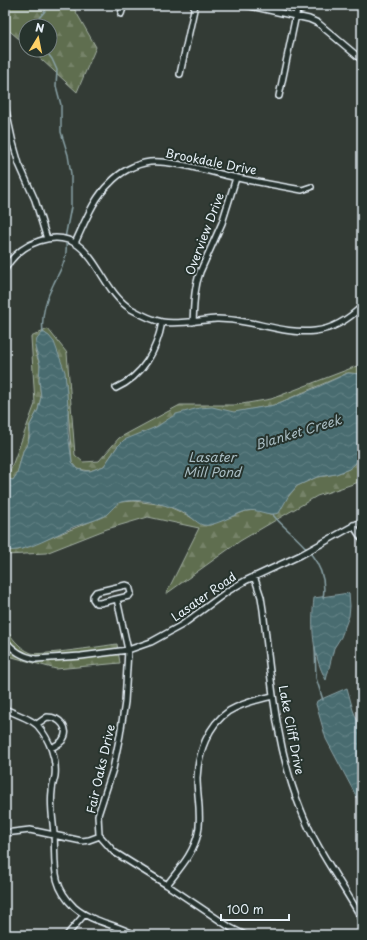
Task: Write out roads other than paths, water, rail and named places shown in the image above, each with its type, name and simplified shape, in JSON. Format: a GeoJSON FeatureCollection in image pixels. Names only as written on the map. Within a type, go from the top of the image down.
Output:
{"type":"FeatureCollection","features":[{"type":"Feature","properties":{"kind":"street"},"geometry":{"type":"LineString","coordinates":[[121,14],[124,5]]}},
{"type":"Feature","properties":{"kind":"street"},"geometry":{"type":"LineString","coordinates":[[180,74],[195,5]]}},
{"type":"Feature","properties":{"kind":"street"},"geometry":{"type":"LineString","coordinates":[[246,5],[296,16],[318,23],[362,60]]}},
{"type":"Feature","properties":{"kind":"street"},"geometry":{"type":"LineString","coordinates":[[279,96],[298,5]]}},
{"type":"Feature","properties":{"kind":"street"},"geometry":{"type":"LineString","coordinates":[[5,106],[6,116],[19,164],[35,200],[46,239]]}},
{"type":"Feature","properties":{"kind":"street","name":"Brookdale Drive"},"geometry":{"type":"LineString","coordinates":[[75,243],[91,209],[103,190],[118,176],[132,167],[148,162],[193,168],[236,178],[302,190],[311,188]]}},
{"type":"Feature","properties":{"kind":"street","name":"Overview Drive"},"geometry":{"type":"LineString","coordinates":[[193,322],[194,296],[198,276],[222,223],[236,178]]}},
{"type":"Feature","properties":{"kind":"street"},"geometry":{"type":"LineString","coordinates":[[5,269],[10,261],[27,246],[46,239],[61,239],[75,243],[93,260],[118,298],[124,304],[138,312],[162,322],[193,322],[216,319],[231,320],[300,332],[314,331],[326,329],[342,321],[354,314],[362,306]]}},
{"type":"Feature","properties":{"kind":"street"},"geometry":{"type":"LineString","coordinates":[[116,388],[131,380],[145,364],[155,348],[162,322]]}},
{"type":"Feature","properties":{"kind":"street","name":"Lasater Road"},"geometry":{"type":"LineString","coordinates":[[5,640],[17,653],[36,659],[81,656],[128,650],[151,642],[182,626],[228,591],[254,576],[301,555],[362,520]]}},
{"type":"Feature","properties":{"kind":"street"},"geometry":{"type":"LineString","coordinates":[[353,525],[362,539]]}},
{"type":"Feature","properties":{"kind":"street","name":"Lake Cliff Drive"},"geometry":{"type":"LineString","coordinates":[[254,576],[261,597],[273,696],[282,753],[290,782],[301,812],[316,842],[362,919]]}},
{"type":"Feature","properties":{"kind":"street"},"geometry":{"type":"LineString","coordinates":[[126,585],[130,586],[131,594],[129,596],[117,599],[96,603],[93,596],[96,592],[126,585]]}},
{"type":"Feature","properties":{"kind":"street","name":"Fair Oaks Drive"},"geometry":{"type":"LineString","coordinates":[[100,836],[98,815],[112,769],[120,735],[125,702],[128,650],[117,599]]}},
{"type":"Feature","properties":{"kind":"street"},"geometry":{"type":"LineString","coordinates":[[167,885],[192,850],[197,837],[200,816],[198,766],[201,751],[210,732],[220,719],[230,710],[247,703],[273,696]]}},
{"type":"Feature","properties":{"kind":"street"},"geometry":{"type":"LineString","coordinates":[[5,709],[37,724],[51,748],[55,760],[55,776],[52,791],[55,871],[60,888],[73,906],[84,915],[121,928],[135,935]]}},
{"type":"Feature","properties":{"kind":"street"},"geometry":{"type":"LineString","coordinates":[[37,724],[47,717],[58,718],[62,723],[65,729],[64,738],[61,742],[51,748]]}},
{"type":"Feature","properties":{"kind":"street"},"geometry":{"type":"LineString","coordinates":[[5,833],[30,830],[82,841],[100,836],[114,852],[244,935]]}},
{"type":"Feature","properties":{"kind":"street"},"geometry":{"type":"LineString","coordinates":[[67,935],[84,915]]}},
{"type":"Feature","properties":{"kind":"water","name":"Lasater Mill Pond"},"geometry":{"type":"Polygon","coordinates":[[[43,332],[54,342],[65,372],[68,406],[68,433],[72,462],[78,469],[90,471],[104,466],[117,447],[124,440],[156,427],[176,414],[199,408],[212,407],[234,412],[274,405],[348,373],[362,374],[362,457],[359,458],[349,469],[336,474],[317,477],[297,486],[289,495],[279,513],[271,514],[250,510],[207,525],[197,522],[181,511],[164,505],[146,501],[121,502],[107,514],[93,521],[68,529],[32,546],[22,549],[5,550],[5,478],[13,480],[17,474],[23,451],[28,443],[30,425],[38,410],[41,397],[39,380],[40,365],[35,347],[37,339],[43,332]]]}},
{"type":"Feature","properties":{"kind":"water"},"geometry":{"type":"Polygon","coordinates":[[[349,593],[349,616],[341,637],[334,648],[326,680],[321,670],[315,650],[313,629],[314,598],[349,593]]]}},
{"type":"Feature","properties":{"kind":"water"},"geometry":{"type":"Polygon","coordinates":[[[347,688],[353,710],[362,732],[362,807],[326,739],[316,704],[317,701],[347,688]]]}},
{"type":"Feature","properties":{"kind":"waterway"},"geometry":{"type":"LineString","coordinates":[[39,18],[45,11],[47,5]]}},
{"type":"Feature","properties":{"kind":"waterway"},"geometry":{"type":"LineString","coordinates":[[51,58],[57,70],[56,86],[61,105],[61,132],[68,155],[71,174],[71,207],[65,238]]}},
{"type":"Feature","properties":{"kind":"waterway"},"geometry":{"type":"LineString","coordinates":[[43,333],[44,309],[50,291],[66,255],[66,244]]}},
{"type":"Feature","properties":{"kind":"waterway"},"geometry":{"type":"LineString","coordinates":[[273,515],[306,548]]}},
{"type":"Feature","properties":{"kind":"waterway"},"geometry":{"type":"LineString","coordinates":[[311,554],[318,564],[322,575],[324,586],[323,598]]}},
{"type":"Feature","properties":{"kind":"waterway"},"geometry":{"type":"LineString","coordinates":[[315,647],[316,678],[323,700]]}},
{"type":"Feature","properties":{"kind":"water label","name":"Blanket Creek"},"geometry":{"type":"Point","coordinates":[298,432]}}]}
